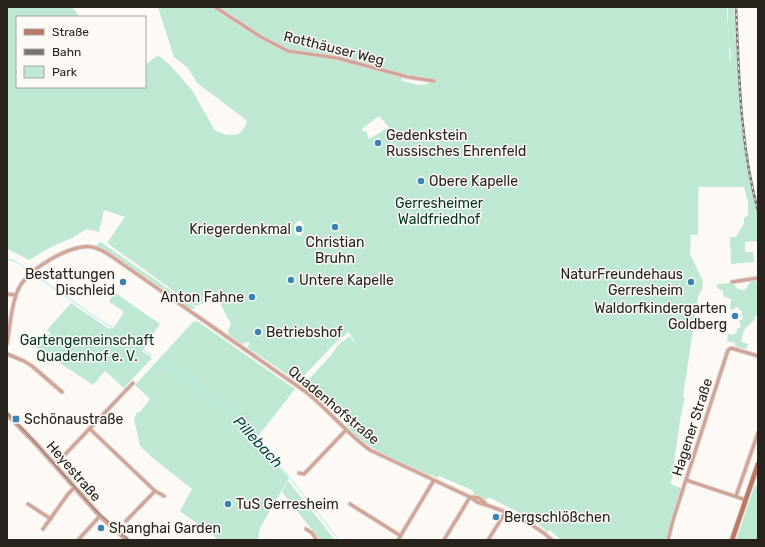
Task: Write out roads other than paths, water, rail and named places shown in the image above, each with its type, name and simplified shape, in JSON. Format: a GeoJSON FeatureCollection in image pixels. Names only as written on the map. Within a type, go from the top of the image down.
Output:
{"type":"FeatureCollection","features":[{"type":"Feature","properties":{"kind":"main road"},"geometry":{"type":"LineString","coordinates":[[732,540],[758,464]]}},
{"type":"Feature","properties":{"kind":"street","name":"Rotthäuser Weg"},"geometry":{"type":"LineString","coordinates":[[215,7],[261,37],[288,51],[336,58],[408,77],[434,81]]}},
{"type":"Feature","properties":{"kind":"street","name":"Quadenhofstraße"},"geometry":{"type":"LineString","coordinates":[[16,295],[19,286],[28,276],[46,263],[70,250],[84,247],[94,247],[108,254],[306,392],[323,406],[358,441],[376,453],[470,497],[477,502],[489,505],[533,525],[552,540]]}},
{"type":"Feature","properties":{"kind":"street"},"geometry":{"type":"LineString","coordinates":[[732,282],[758,278]]}},
{"type":"Feature","properties":{"kind":"street"},"geometry":{"type":"LineString","coordinates":[[7,294],[16,295],[7,344]]}},
{"type":"Feature","properties":{"kind":"street","name":"Hagener Straße"},"geometry":{"type":"LineString","coordinates":[[668,540],[673,520],[728,350],[731,348],[758,356]]}},
{"type":"Feature","properties":{"kind":"street"},"geometry":{"type":"LineString","coordinates":[[7,354],[32,366],[62,392]]}},
{"type":"Feature","properties":{"kind":"street"},"geometry":{"type":"LineString","coordinates":[[54,465],[133,383]]}},
{"type":"Feature","properties":{"kind":"street","name":"Heyestraße"},"geometry":{"type":"LineString","coordinates":[[7,414],[27,434],[100,516],[127,540]]}},
{"type":"Feature","properties":{"kind":"street"},"geometry":{"type":"LineString","coordinates":[[90,429],[155,491],[164,496]]}},
{"type":"Feature","properties":{"kind":"street"},"geometry":{"type":"LineString","coordinates":[[299,473],[304,474],[346,430]]}},
{"type":"Feature","properties":{"kind":"street"},"geometry":{"type":"LineString","coordinates":[[736,496],[758,433]]}},
{"type":"Feature","properties":{"kind":"street"},"geometry":{"type":"LineString","coordinates":[[398,540],[434,480]]}},
{"type":"Feature","properties":{"kind":"street"},"geometry":{"type":"LineString","coordinates":[[686,480],[746,500]]}},
{"type":"Feature","properties":{"kind":"street"},"geometry":{"type":"LineString","coordinates":[[43,529],[74,488]]}},
{"type":"Feature","properties":{"kind":"street"},"geometry":{"type":"LineString","coordinates":[[126,521],[155,491]]}},
{"type":"Feature","properties":{"kind":"street"},"geometry":{"type":"LineString","coordinates":[[444,540],[470,497]]}},
{"type":"Feature","properties":{"kind":"street"},"geometry":{"type":"LineString","coordinates":[[28,504],[51,519]]}},
{"type":"Feature","properties":{"kind":"street"},"geometry":{"type":"LineString","coordinates":[[350,504],[401,536]]}},
{"type":"Feature","properties":{"kind":"street"},"geometry":{"type":"LineString","coordinates":[[488,540],[505,513]]}},
{"type":"Feature","properties":{"kind":"street"},"geometry":{"type":"LineString","coordinates":[[78,540],[100,516]]}},
{"type":"Feature","properties":{"kind":"street"},"geometry":{"type":"LineString","coordinates":[[306,529],[312,533],[317,540]]}},
{"type":"Feature","properties":{"kind":"waterway","name":"Pillebach"},"geometry":{"type":"LineString","coordinates":[[7,259],[17,262],[30,273]]}},
{"type":"Feature","properties":{"kind":"waterway","name":"Pillebach"},"geometry":{"type":"LineString","coordinates":[[33,274],[151,355]]}},
{"type":"Feature","properties":{"kind":"waterway","name":"Pillebach"},"geometry":{"type":"LineString","coordinates":[[160,360],[218,400],[261,441],[339,540]]}},
{"type":"Feature","properties":{"kind":"tram line"},"geometry":{"type":"LineString","coordinates":[[7,413],[95,510],[129,540]]}},
{"type":"Feature","properties":{"kind":"railway"},"geometry":{"type":"LineString","coordinates":[[736,7],[741,109],[747,160],[758,211]]}},
{"type":"Feature","properties":{"kind":"place","name":"Gedenkstein Russisches Ehrenfeld"},"geometry":{"type":"Point","coordinates":[378,143]}},
{"type":"Feature","properties":{"kind":"place","name":"Obere Kapelle"},"geometry":{"type":"Point","coordinates":[421,181]}},
{"type":"Feature","properties":{"kind":"place","name":"Christian Bruhn"},"geometry":{"type":"Point","coordinates":[335,227]}},
{"type":"Feature","properties":{"kind":"place","name":"Kriegerdenkmal"},"geometry":{"type":"Point","coordinates":[299,229]}},
{"type":"Feature","properties":{"kind":"place","name":"Untere Kapelle"},"geometry":{"type":"Point","coordinates":[291,280]}},
{"type":"Feature","properties":{"kind":"place","name":"Bestattungen Dischleid"},"geometry":{"type":"Point","coordinates":[123,282]}},
{"type":"Feature","properties":{"kind":"place","name":"NaturFreundehaus Gerresheim"},"geometry":{"type":"Point","coordinates":[691,282]}},
{"type":"Feature","properties":{"kind":"place","name":"Anton Fahne"},"geometry":{"type":"Point","coordinates":[252,297]}},
{"type":"Feature","properties":{"kind":"place","name":"Waldorfkindergarten Goldberg"},"geometry":{"type":"Point","coordinates":[735,316]}},
{"type":"Feature","properties":{"kind":"place","name":"Betriebshof"},"geometry":{"type":"Point","coordinates":[258,332]}},
{"type":"Feature","properties":{"kind":"place","name":"Schönaustraße"},"geometry":{"type":"Point","coordinates":[16,419]}},
{"type":"Feature","properties":{"kind":"place","name":"TuS Gerresheim"},"geometry":{"type":"Point","coordinates":[228,504]}},
{"type":"Feature","properties":{"kind":"place","name":"Bergschlößchen"},"geometry":{"type":"Point","coordinates":[496,517]}},
{"type":"Feature","properties":{"kind":"place","name":"Shanghai Garden"},"geometry":{"type":"Point","coordinates":[101,528]}},
{"type":"Feature","properties":{"kind":"park label","name":"Gerresheimer Waldfriedhof"},"geometry":{"type":"Point","coordinates":[439,212]}},
{"type":"Feature","properties":{"kind":"park label","name":"Gartengemeinschaft Quadenhof e. V."},"geometry":{"type":"Point","coordinates":[87,348]}}]}
